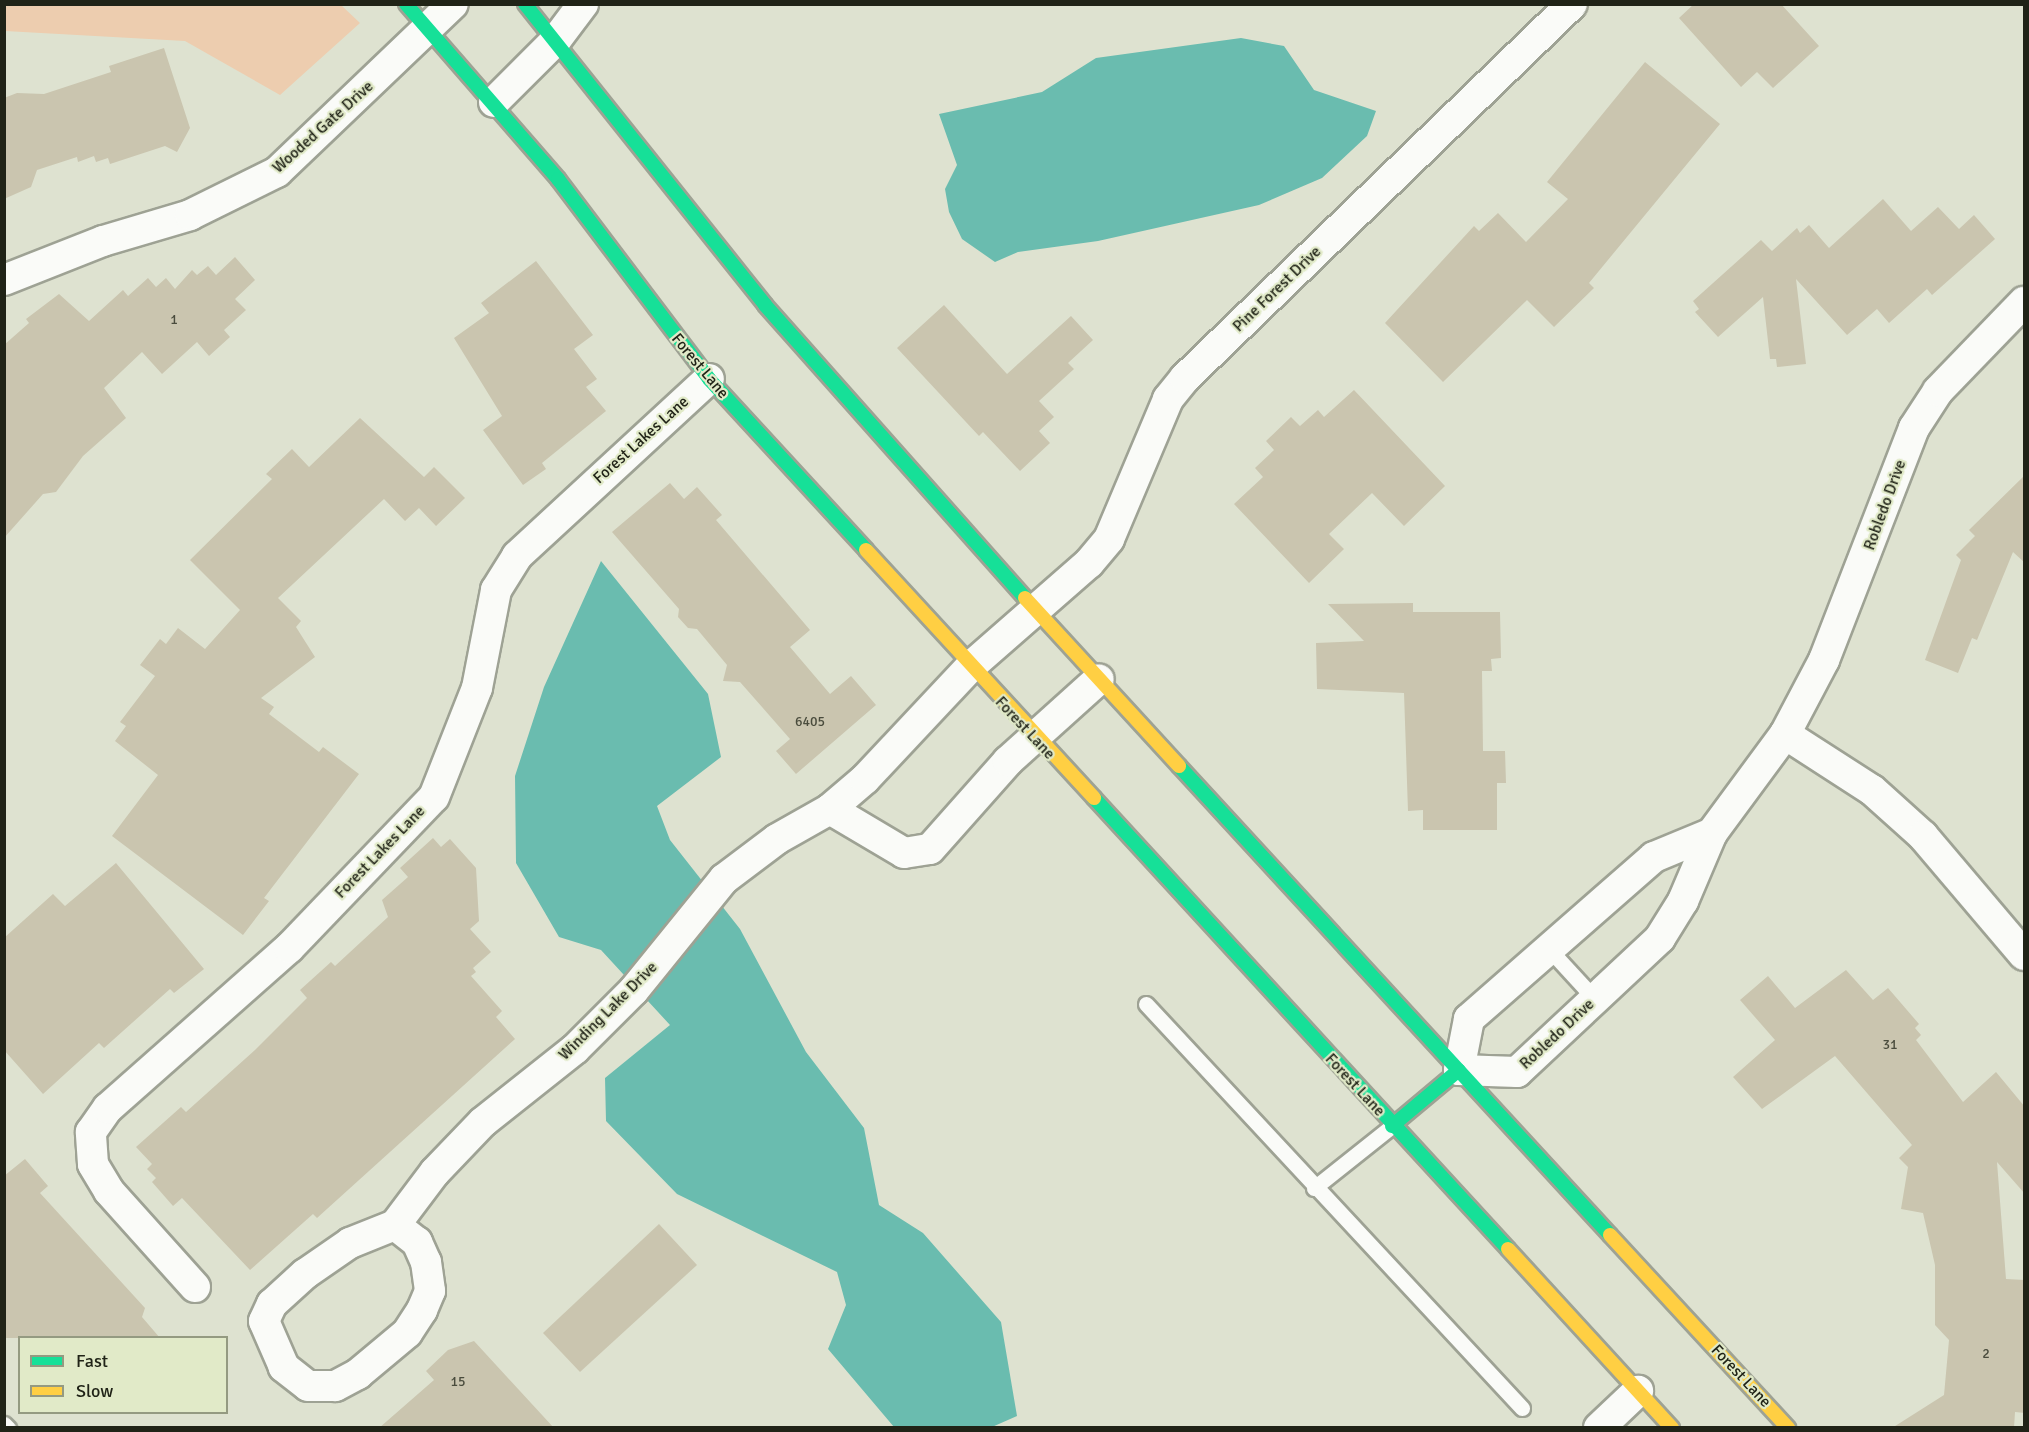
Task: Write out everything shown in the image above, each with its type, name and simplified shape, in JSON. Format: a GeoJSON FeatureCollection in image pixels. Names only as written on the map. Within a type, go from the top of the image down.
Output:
{"type":"FeatureCollection","features":[{"type":"Feature","properties":{"kind":"main road","name":"Forest Lane"},"geometry":{"type":"LineString","coordinates":[[406,4],[494,102],[709,379],[970,667],[1672,1428]]}},
{"type":"Feature","properties":{"kind":"main road","name":"Forest Lane"},"geometry":{"type":"LineString","coordinates":[[525,4],[765,305],[1036,611],[1788,1428]]}},
{"type":"Feature","properties":{"kind":"main road"},"geometry":{"type":"LineString","coordinates":[[1392,1126],[1459,1070]]}},
{"type":"Feature","properties":{"kind":"street","name":"Wooded Gate Drive"},"geometry":{"type":"LineString","coordinates":[[4,280],[103,241],[190,215],[277,172],[453,4]]}},
{"type":"Feature","properties":{"kind":"street"},"geometry":{"type":"LineString","coordinates":[[494,102],[556,40],[583,4]]}},
{"type":"Feature","properties":{"kind":"street","name":"Pine Forest Drive"},"geometry":{"type":"LineString","coordinates":[[1036,611],[1109,539],[1168,399],[1185,378],[1572,4]]}},
{"type":"Feature","properties":{"kind":"street","name":"Robledo Drive"},"geometry":{"type":"LineString","coordinates":[[1459,1070],[1517,1072],[1660,938],[1683,901],[1712,833],[1785,734],[1853,594],[1914,428],[1938,391],[2025,302]]}},
{"type":"Feature","properties":{"kind":"street","name":"Forest Lakes Lane"},"geometry":{"type":"LineString","coordinates":[[195,1287],[109,1191],[93,1164],[91,1132],[108,1108],[289,948],[434,797],[477,688],[496,590],[517,556],[709,379]]}},
{"type":"Feature","properties":{"kind":"street","name":"Winding Lake Drive"},"geometry":{"type":"LineString","coordinates":[[395,1225],[435,1172],[483,1122],[575,1049],[634,990],[724,879],[777,839],[830,809],[902,744],[970,667],[1036,611]]}},
{"type":"Feature","properties":{"kind":"street"},"geometry":{"type":"LineString","coordinates":[[830,809],[904,853],[930,849],[1034,736],[1099,679]]}},
{"type":"Feature","properties":{"kind":"street"},"geometry":{"type":"LineString","coordinates":[[1785,734],[1843,770],[1896,811],[1923,836],[2025,955]]}},
{"type":"Feature","properties":{"kind":"street"},"geometry":{"type":"LineString","coordinates":[[1459,1070],[1469,1019],[1654,857],[1712,833]]}},
{"type":"Feature","properties":{"kind":"street"},"geometry":{"type":"LineString","coordinates":[[395,1225],[417,1242],[426,1262],[430,1291],[422,1310],[407,1332],[358,1374],[335,1386],[308,1386],[284,1367],[264,1321],[272,1304],[305,1274],[350,1243],[395,1225]]}},
{"type":"Feature","properties":{"kind":"street"},"geometry":{"type":"LineString","coordinates":[[1599,1428],[1638,1391]]}},
{"type":"Feature","properties":{"kind":"lane"},"geometry":{"type":"LineString","coordinates":[[1549,949],[1595,999]]}},
{"type":"Feature","properties":{"kind":"lane"},"geometry":{"type":"LineString","coordinates":[[1146,1004],[1314,1188],[1522,1408]]}},
{"type":"Feature","properties":{"kind":"lane"},"geometry":{"type":"LineString","coordinates":[[1314,1188],[1392,1126]]}},
{"type":"Feature","properties":{"kind":"lane"},"geometry":{"type":"LineString","coordinates":[[4,1424],[8,1428]]}},
{"type":"Feature","properties":{"kind":"shaded area"},"geometry":{"type":"Polygon","coordinates":[[[4,5],[341,5],[360,23],[280,95],[185,41],[5,31],[4,5]]]}},
{"type":"Feature","properties":{"kind":"water"},"geometry":{"type":"Polygon","coordinates":[[[1241,38],[1284,46],[1314,90],[1376,111],[1367,136],[1322,178],[1259,205],[1098,241],[1018,252],[995,262],[962,239],[949,212],[945,189],[957,165],[939,114],[1042,92],[1096,58],[1241,38]]]}},
{"type":"Feature","properties":{"kind":"water"},"geometry":{"type":"Polygon","coordinates":[[[601,561],[708,694],[721,757],[657,806],[670,840],[740,929],[806,1052],[864,1128],[879,1205],[923,1233],[1001,1322],[1017,1416],[992,1427],[894,1427],[828,1349],[846,1305],[837,1272],[677,1194],[606,1121],[605,1078],[670,1025],[601,950],[559,937],[516,863],[515,776],[544,687],[601,561]]]}},
{"type":"Feature","properties":{"kind":"building"},"geometry":{"type":"Polygon","coordinates":[[[1694,4],[1781,4],[1819,46],[1773,88],[1757,72],[1741,87],[1679,18],[1694,4]]]}},
{"type":"Feature","properties":{"kind":"building"},"geometry":{"type":"Polygon","coordinates":[[[164,48],[190,128],[177,152],[165,146],[110,164],[108,158],[96,162],[94,156],[78,162],[77,157],[37,170],[31,187],[4,199],[4,98],[17,93],[44,94],[111,72],[109,66],[164,48]]]}},
{"type":"Feature","properties":{"kind":"building"},"geometry":{"type":"Polygon","coordinates":[[[1645,62],[1720,124],[1589,283],[1594,288],[1554,327],[1527,300],[1443,382],[1385,323],[1474,226],[1479,231],[1498,213],[1526,242],[1568,199],[1547,182],[1645,62]]]}},
{"type":"Feature","properties":{"kind":"building"},"geometry":{"type":"Polygon","coordinates":[[[1883,199],[1911,231],[1938,207],[1959,229],[1974,215],[1995,239],[1932,295],[1927,289],[1889,323],[1877,309],[1847,335],[1796,279],[1806,364],[1777,367],[1776,359],[1770,359],[1763,297],[1718,337],[1695,312],[1699,309],[1693,301],[1761,240],[1772,251],[1797,228],[1800,233],[1809,225],[1829,248],[1883,199]]]}},
{"type":"Feature","properties":{"kind":"building"},"geometry":{"type":"Polygon","coordinates":[[[235,257],[255,280],[235,299],[246,310],[224,330],[230,337],[209,356],[197,342],[162,374],[142,352],[104,388],[126,418],[83,456],[56,492],[43,494],[4,538],[4,345],[29,323],[26,319],[59,294],[89,321],[123,290],[128,296],[148,278],[156,287],[166,278],[175,289],[192,270],[197,275],[208,266],[216,275],[235,257]]]}},
{"type":"Feature","properties":{"kind":"building"},"geometry":{"type":"Polygon","coordinates":[[[536,261],[593,335],[574,349],[597,379],[586,387],[606,411],[542,463],[546,469],[523,485],[483,430],[502,416],[454,338],[489,313],[481,303],[536,261]]]}},
{"type":"Feature","properties":{"kind":"building"},"geometry":{"type":"Polygon","coordinates":[[[944,305],[1007,374],[1071,316],[1093,340],[1068,363],[1074,369],[1039,401],[1054,417],[1039,431],[1050,443],[1020,471],[983,432],[979,436],[897,348],[944,305]]]}},
{"type":"Feature","properties":{"kind":"building"},"geometry":{"type":"Polygon","coordinates":[[[1354,390],[1445,486],[1404,526],[1372,493],[1329,534],[1344,549],[1309,583],[1234,504],[1263,477],[1255,468],[1274,450],[1266,441],[1291,417],[1300,426],[1318,410],[1324,417],[1354,390]]]}},
{"type":"Feature","properties":{"kind":"building"},"geometry":{"type":"Polygon","coordinates":[[[360,418],[424,477],[434,467],[465,498],[436,526],[419,508],[405,521],[384,499],[278,598],[301,621],[296,627],[315,657],[261,698],[274,707],[269,714],[319,752],[323,747],[359,774],[264,898],[269,901],[243,935],[112,836],[158,775],[115,741],[126,726],[120,722],[155,676],[140,665],[160,639],[166,644],[178,628],[205,649],[240,610],[190,560],[272,479],[266,474],[292,449],[309,467],[360,418]]]}},
{"type":"Feature","properties":{"kind":"building"},"geometry":{"type":"Polygon","coordinates":[[[2025,475],[2025,563],[2013,552],[1977,640],[1972,638],[1958,673],[1925,660],[1961,560],[1956,555],[1975,536],[1969,530],[2025,475]]]}},
{"type":"Feature","properties":{"kind":"building"},"geometry":{"type":"Polygon","coordinates":[[[670,483],[684,499],[697,487],[722,515],[716,520],[810,630],[790,647],[830,694],[851,676],[876,705],[796,774],[776,751],[790,739],[740,682],[723,681],[727,665],[697,629],[688,628],[678,617],[679,609],[612,532],[670,483]]]}},
{"type":"Feature","properties":{"kind":"building"},"geometry":{"type":"Polygon","coordinates":[[[1413,603],[1413,612],[1500,612],[1501,658],[1491,659],[1492,671],[1482,671],[1483,751],[1505,751],[1506,783],[1497,783],[1497,830],[1423,830],[1423,810],[1408,811],[1404,693],[1317,689],[1316,643],[1364,641],[1328,604],[1413,603]]]}},
{"type":"Feature","properties":{"kind":"building"},"geometry":{"type":"Polygon","coordinates":[[[433,838],[441,847],[450,839],[476,868],[479,921],[470,929],[491,952],[473,968],[476,972],[471,976],[502,1011],[496,1017],[515,1039],[317,1218],[313,1214],[250,1270],[182,1198],[173,1206],[152,1182],[156,1178],[147,1169],[152,1164],[136,1147],[181,1107],[186,1112],[255,1050],[307,998],[300,990],[331,962],[335,966],[388,917],[382,900],[408,877],[400,868],[433,838]]]}},
{"type":"Feature","properties":{"kind":"building"},"geometry":{"type":"Polygon","coordinates":[[[116,863],[204,969],[174,993],[170,989],[104,1048],[99,1043],[43,1094],[4,1050],[4,938],[53,894],[65,906],[116,863]]]}},
{"type":"Feature","properties":{"kind":"building"},"geometry":{"type":"Polygon","coordinates":[[[1846,970],[1873,1000],[1888,988],[1919,1024],[1915,1028],[1921,1035],[1916,1040],[1963,1102],[1996,1072],[2025,1107],[2025,1194],[1997,1162],[2006,1279],[2025,1280],[2025,1413],[2015,1412],[2014,1428],[1892,1428],[1944,1395],[1949,1340],[1935,1325],[1935,1265],[1923,1213],[1901,1209],[1908,1167],[1899,1158],[1912,1145],[1835,1056],[1762,1109],[1733,1077],[1775,1040],[1740,1000],[1768,976],[1795,1008],[1846,970]]]}},
{"type":"Feature","properties":{"kind":"building"},"geometry":{"type":"Polygon","coordinates":[[[25,1159],[48,1186],[40,1193],[145,1308],[142,1317],[158,1336],[18,1336],[18,1338],[4,1338],[4,1176],[25,1159]]]}},
{"type":"Feature","properties":{"kind":"building"},"geometry":{"type":"Polygon","coordinates":[[[659,1224],[697,1265],[580,1372],[543,1333],[659,1224]]]}},
{"type":"Feature","properties":{"kind":"building"},"geometry":{"type":"Polygon","coordinates":[[[474,1341],[554,1428],[379,1428],[434,1380],[426,1371],[448,1350],[474,1341]]]}},
{"type":"Feature","properties":{"kind":"traffic: fast"},"geometry":{"type":"LineString","coordinates":[[406,4],[558,179],[709,379],[866,550]]}},
{"type":"Feature","properties":{"kind":"traffic: fast"},"geometry":{"type":"LineString","coordinates":[[525,4],[765,305],[1025,598]]}},
{"type":"Feature","properties":{"kind":"traffic: fast"},"geometry":{"type":"LineString","coordinates":[[1179,766],[1610,1235]]}},
{"type":"Feature","properties":{"kind":"traffic: fast"},"geometry":{"type":"LineString","coordinates":[[1094,798],[1508,1249]]}},
{"type":"Feature","properties":{"kind":"traffic: fast"},"geometry":{"type":"LineString","coordinates":[[1392,1126],[1459,1070]]}},
{"type":"Feature","properties":{"kind":"traffic: slow"},"geometry":{"type":"LineString","coordinates":[[866,550],[1094,798]]}},
{"type":"Feature","properties":{"kind":"traffic: slow"},"geometry":{"type":"LineString","coordinates":[[1025,598],[1179,766]]}},
{"type":"Feature","properties":{"kind":"traffic: slow"},"geometry":{"type":"LineString","coordinates":[[1610,1235],[1788,1428]]}},
{"type":"Feature","properties":{"kind":"traffic: slow"},"geometry":{"type":"LineString","coordinates":[[1508,1249],[1672,1428]]}}]}
